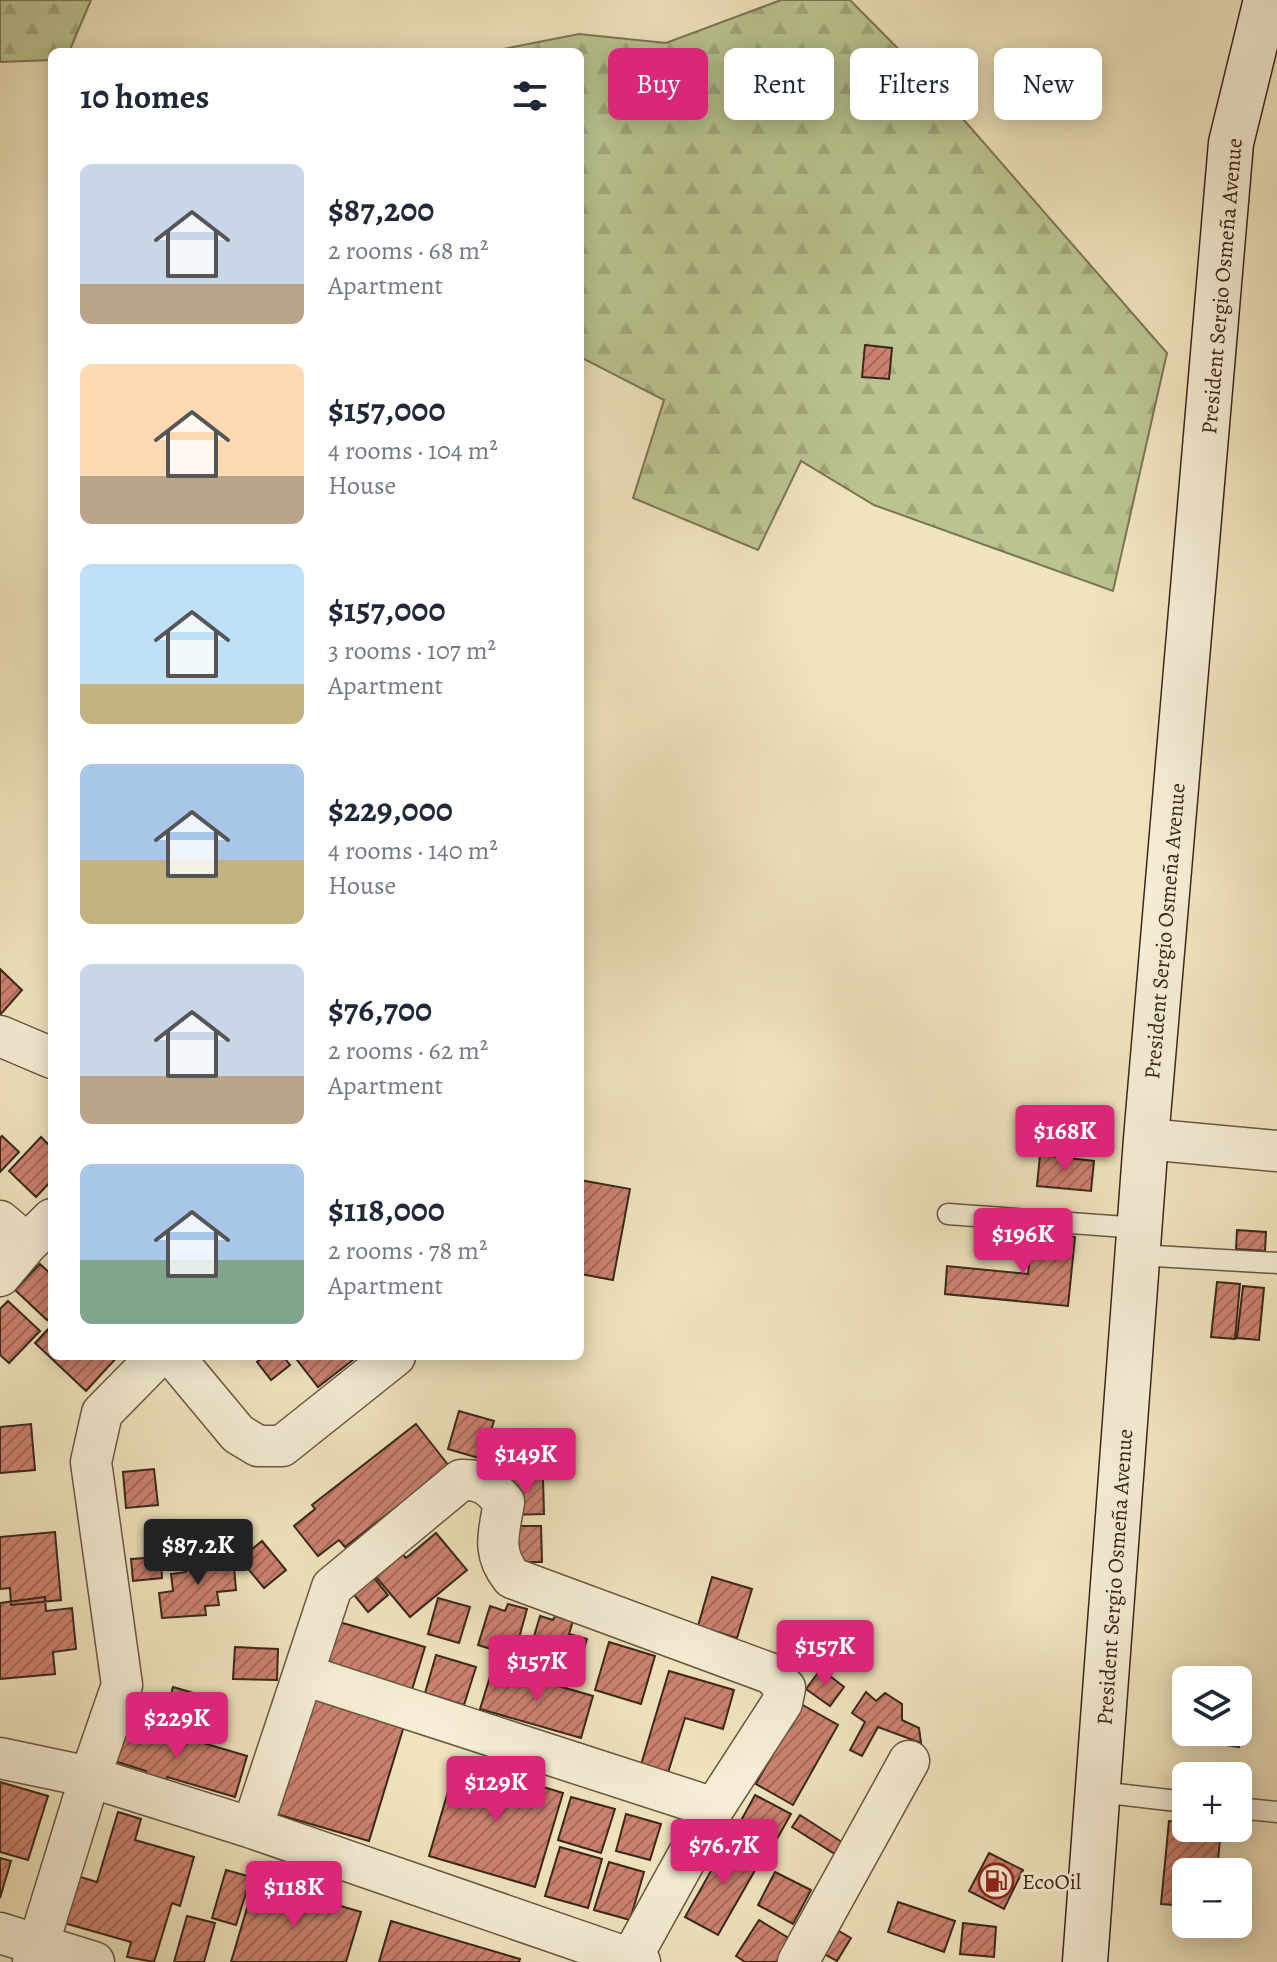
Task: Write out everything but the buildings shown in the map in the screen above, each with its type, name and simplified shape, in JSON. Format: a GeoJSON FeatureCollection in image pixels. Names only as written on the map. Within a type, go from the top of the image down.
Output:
{"type":"FeatureCollection","features":[{"type":"Feature","properties":{"kind":"main road","name":"President Sergio Osmeña Avenue"},"geometry":{"type":"LineString","coordinates":[[1085,1962],[1146,1139],[1231,143],[1266,0]]}},
{"type":"Feature","properties":{"kind":"street"},"geometry":{"type":"LineString","coordinates":[[0,1036],[48,1056]]}},
{"type":"Feature","properties":{"kind":"street"},"geometry":{"type":"LineString","coordinates":[[1146,1139],[1277,1151]]}},
{"type":"Feature","properties":{"kind":"street"},"geometry":{"type":"LineString","coordinates":[[0,1276],[26,1228]]}},
{"type":"Feature","properties":{"kind":"street"},"geometry":{"type":"LineString","coordinates":[[36,1953],[122,1685],[91,1462],[102,1413],[154,1360]]}},
{"type":"Feature","properties":{"kind":"street"},"geometry":{"type":"LineString","coordinates":[[176,1360],[238,1434],[258,1446],[282,1446],[390,1360]]}},
{"type":"Feature","properties":{"kind":"street"},"geometry":{"type":"LineString","coordinates":[[0,1758],[90,1777],[252,1828],[633,1961],[714,1808],[782,1703],[785,1688],[772,1674],[512,1578],[501,1564],[497,1550],[504,1502],[491,1487],[475,1479],[461,1480],[332,1587],[252,1828]]}},
{"type":"Feature","properties":{"kind":"street"},"geometry":{"type":"LineString","coordinates":[[304,1675],[714,1808]]}},
{"type":"Feature","properties":{"kind":"street"},"geometry":{"type":"LineString","coordinates":[[798,1962],[909,1761]]}},
{"type":"Feature","properties":{"kind":"street"},"geometry":{"type":"LineString","coordinates":[[0,1933],[36,1953],[94,1962]]}},
{"type":"Feature","properties":{"kind":"lane"},"geometry":{"type":"LineString","coordinates":[[948,1214],[1277,1263]]}},
{"type":"Feature","properties":{"kind":"lane"},"geometry":{"type":"LineString","coordinates":[[1099,1792],[1172,1800]]}},
{"type":"Feature","properties":{"kind":"lane"},"geometry":{"type":"LineString","coordinates":[[1252,1809],[1277,1812]]}},
{"type":"Feature","properties":{"kind":"green space"},"geometry":{"type":"Polygon","coordinates":[[[0,0],[91,0],[71,48],[48,48],[48,60],[0,62],[0,0]]]}},
{"type":"Feature","properties":{"kind":"green space"},"geometry":{"type":"Polygon","coordinates":[[[781,0],[850,0],[897,48],[850,48],[850,120],[964,120],[1167,353],[1113,591],[874,505],[801,461],[758,550],[633,498],[664,400],[584,359],[584,48],[508,48],[579,34],[666,43],[781,0]]]}},
{"type":"Feature","properties":{"kind":"place","name":"EcoOil"},"geometry":{"type":"Point","coordinates":[996,1881]}}]}
